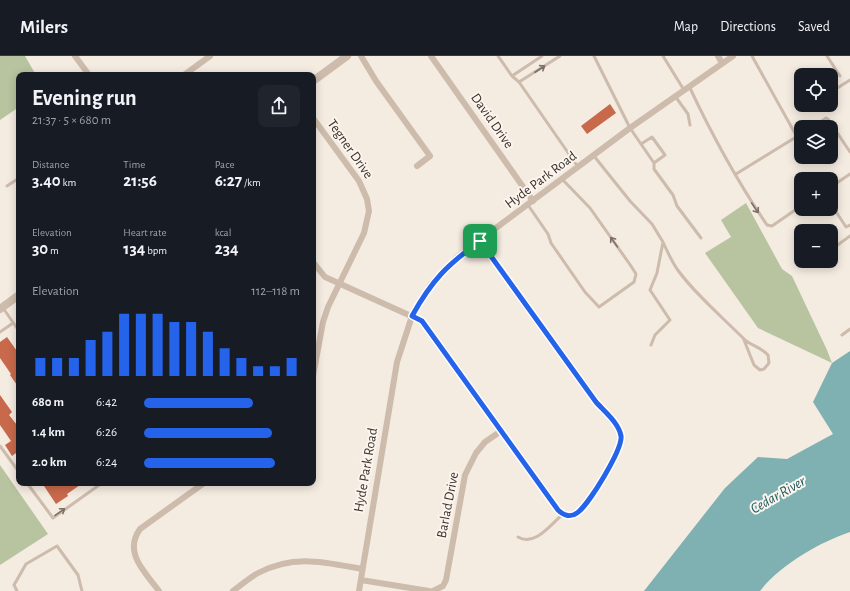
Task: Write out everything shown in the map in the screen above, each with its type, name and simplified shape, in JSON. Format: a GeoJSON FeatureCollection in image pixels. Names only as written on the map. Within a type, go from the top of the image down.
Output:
{"type":"FeatureCollection","features":[{"type":"Feature","properties":{"kind":"street"},"geometry":{"type":"LineString","coordinates":[[75,56],[87,72]]}},
{"type":"Feature","properties":{"kind":"street"},"geometry":{"type":"LineString","coordinates":[[188,72],[210,56]]}},
{"type":"Feature","properties":{"kind":"street"},"geometry":{"type":"LineString","coordinates":[[316,79],[347,56]]}},
{"type":"Feature","properties":{"kind":"street"},"geometry":{"type":"LineString","coordinates":[[361,56],[376,81],[430,156],[417,166]]}},
{"type":"Feature","properties":{"kind":"street","name":"David Drive"},"geometry":{"type":"LineString","coordinates":[[431,56],[531,203]]}},
{"type":"Feature","properties":{"kind":"street"},"geometry":{"type":"LineString","coordinates":[[718,56],[722,63]]}},
{"type":"Feature","properties":{"kind":"street","name":"Hyde Park Road"},"geometry":{"type":"LineString","coordinates":[[359,591],[397,362],[412,316],[431,284],[457,258],[630,128],[733,56]]}},
{"type":"Feature","properties":{"kind":"street","name":"Tegner Drive"},"geometry":{"type":"LineString","coordinates":[[316,122],[359,181],[367,199],[369,211],[364,233],[339,283],[323,322],[316,356]]}},
{"type":"Feature","properties":{"kind":"street"},"geometry":{"type":"LineString","coordinates":[[316,266],[325,277],[422,321],[558,510],[566,515],[577,513],[593,495],[619,447],[621,436],[615,424],[596,402],[480,241]]}},
{"type":"Feature","properties":{"kind":"street"},"geometry":{"type":"LineString","coordinates":[[1,308],[16,297]]}},
{"type":"Feature","properties":{"kind":"street","name":"Barlad Drive"},"geometry":{"type":"LineString","coordinates":[[433,591],[443,586],[446,580],[462,486],[470,462],[485,442],[501,431]]}},
{"type":"Feature","properties":{"kind":"street"},"geometry":{"type":"LineString","coordinates":[[159,591],[136,558],[133,551],[135,535],[140,529],[200,486]]}},
{"type":"Feature","properties":{"kind":"street"},"geometry":{"type":"LineString","coordinates":[[233,591],[256,574],[268,568],[294,561],[317,561],[362,569]]}},
{"type":"Feature","properties":{"kind":"street"},"geometry":{"type":"LineString","coordinates":[[361,580],[429,591]]}},
{"type":"Feature","properties":{"kind":"lane"},"geometry":{"type":"LineString","coordinates":[[498,56],[512,76],[519,82],[578,167]]}},
{"type":"Feature","properties":{"kind":"lane"},"geometry":{"type":"LineString","coordinates":[[512,76],[542,56]]}},
{"type":"Feature","properties":{"kind":"lane"},"geometry":{"type":"LineString","coordinates":[[519,82],[560,56]]}},
{"type":"Feature","properties":{"kind":"lane"},"geometry":{"type":"LineString","coordinates":[[594,56],[630,128],[654,163],[654,169],[673,195],[677,206],[701,238]]}},
{"type":"Feature","properties":{"kind":"lane"},"geometry":{"type":"LineString","coordinates":[[664,56],[687,88],[752,202],[770,226],[794,211]]}},
{"type":"Feature","properties":{"kind":"lane"},"geometry":{"type":"LineString","coordinates":[[752,56],[794,132]]}},
{"type":"Feature","properties":{"kind":"lane"},"geometry":{"type":"LineString","coordinates":[[827,56],[840,76]]}},
{"type":"Feature","properties":{"kind":"lane"},"geometry":{"type":"LineString","coordinates":[[838,88],[850,80]]}},
{"type":"Feature","properties":{"kind":"lane"},"geometry":{"type":"LineString","coordinates":[[675,96],[688,114],[690,125]]}},
{"type":"Feature","properties":{"kind":"lane"},"geometry":{"type":"LineString","coordinates":[[838,135],[850,152]]}},
{"type":"Feature","properties":{"kind":"lane"},"geometry":{"type":"LineString","coordinates":[[641,144],[652,137],[665,155],[654,163]]}},
{"type":"Feature","properties":{"kind":"lane"},"geometry":{"type":"LineString","coordinates":[[736,174],[794,139]]}},
{"type":"Feature","properties":{"kind":"lane"},"geometry":{"type":"LineString","coordinates":[[594,156],[630,201],[652,224],[678,269],[695,290],[734,328],[744,340],[754,365],[760,370],[764,369],[769,363],[768,355],[757,346],[744,340]]}},
{"type":"Feature","properties":{"kind":"lane"},"geometry":{"type":"LineString","coordinates":[[838,182],[850,174]]}},
{"type":"Feature","properties":{"kind":"lane"},"geometry":{"type":"LineString","coordinates":[[531,203],[548,234],[551,243],[584,292],[599,307],[634,282],[636,274],[590,208],[562,179]]}},
{"type":"Feature","properties":{"kind":"lane"},"geometry":{"type":"LineString","coordinates":[[7,186],[16,180]]}},
{"type":"Feature","properties":{"kind":"lane"},"geometry":{"type":"LineString","coordinates":[[838,215],[846,227],[850,225]]}},
{"type":"Feature","properties":{"kind":"lane"},"geometry":{"type":"LineString","coordinates":[[838,245],[850,236]]}},
{"type":"Feature","properties":{"kind":"lane"},"geometry":{"type":"LineString","coordinates":[[651,345],[655,334],[670,320],[650,290],[657,273],[662,242]]}},
{"type":"Feature","properties":{"kind":"lane"},"geometry":{"type":"LineString","coordinates":[[1,308],[16,327]]}},
{"type":"Feature","properties":{"kind":"lane"},"geometry":{"type":"LineString","coordinates":[[0,332],[13,323]]}},
{"type":"Feature","properties":{"kind":"lane"},"geometry":{"type":"LineString","coordinates":[[842,335],[850,329]]}},
{"type":"Feature","properties":{"kind":"lane"},"geometry":{"type":"LineString","coordinates":[[0,446],[16,468]]}},
{"type":"Feature","properties":{"kind":"lane"},"geometry":{"type":"LineString","coordinates":[[29,486],[53,518],[98,486]]}},
{"type":"Feature","properties":{"kind":"lane"},"geometry":{"type":"LineString","coordinates":[[518,537],[523,540],[536,538],[566,515]]}},
{"type":"Feature","properties":{"kind":"lane"},"geometry":{"type":"LineString","coordinates":[[17,591],[14,584],[26,564],[57,546],[78,575],[82,591]]}},
{"type":"Feature","properties":{"kind":"green space"},"geometry":{"type":"Polygon","coordinates":[[[0,56],[25,56],[34,72],[16,72],[16,109],[0,120],[0,56]]]}},
{"type":"Feature","properties":{"kind":"green space"},"geometry":{"type":"Polygon","coordinates":[[[746,203],[782,269],[792,276],[832,363],[758,328],[705,253],[731,237],[721,220],[746,203]]]}},
{"type":"Feature","properties":{"kind":"green space"},"geometry":{"type":"Polygon","coordinates":[[[0,465],[48,534],[0,565],[0,465]]]}},
{"type":"Feature","properties":{"kind":"water","name":"Cedar River"},"geometry":{"type":"Polygon","coordinates":[[[850,351],[850,532],[838,536],[801,556],[778,572],[760,591],[644,591],[725,488],[758,457],[787,459],[833,434],[813,402],[832,363],[850,351]]]}},
{"type":"Feature","properties":{"kind":"building"},"geometry":{"type":"Polygon","coordinates":[[[610,104],[616,113],[587,134],[581,126],[610,104]]]}},
{"type":"Feature","properties":{"kind":"building"},"geometry":{"type":"Polygon","coordinates":[[[7,337],[16,350],[16,384],[0,358],[0,342],[7,337]]]}},
{"type":"Feature","properties":{"kind":"building"},"geometry":{"type":"Polygon","coordinates":[[[0,395],[12,412],[9,415],[16,424],[16,453],[12,456],[5,445],[11,441],[0,425],[0,395]]]}},
{"type":"Feature","properties":{"kind":"building"},"geometry":{"type":"Polygon","coordinates":[[[44,486],[79,486],[67,494],[68,496],[56,504],[44,486]]]}},
{"type":"Feature","properties":{"kind":"route"},"geometry":{"type":"LineString","coordinates":[[480,241],[596,402],[615,424],[621,436],[619,447],[593,495],[577,513],[569,516],[558,510],[422,321],[412,316],[431,284],[457,258],[480,241]]}}]}
